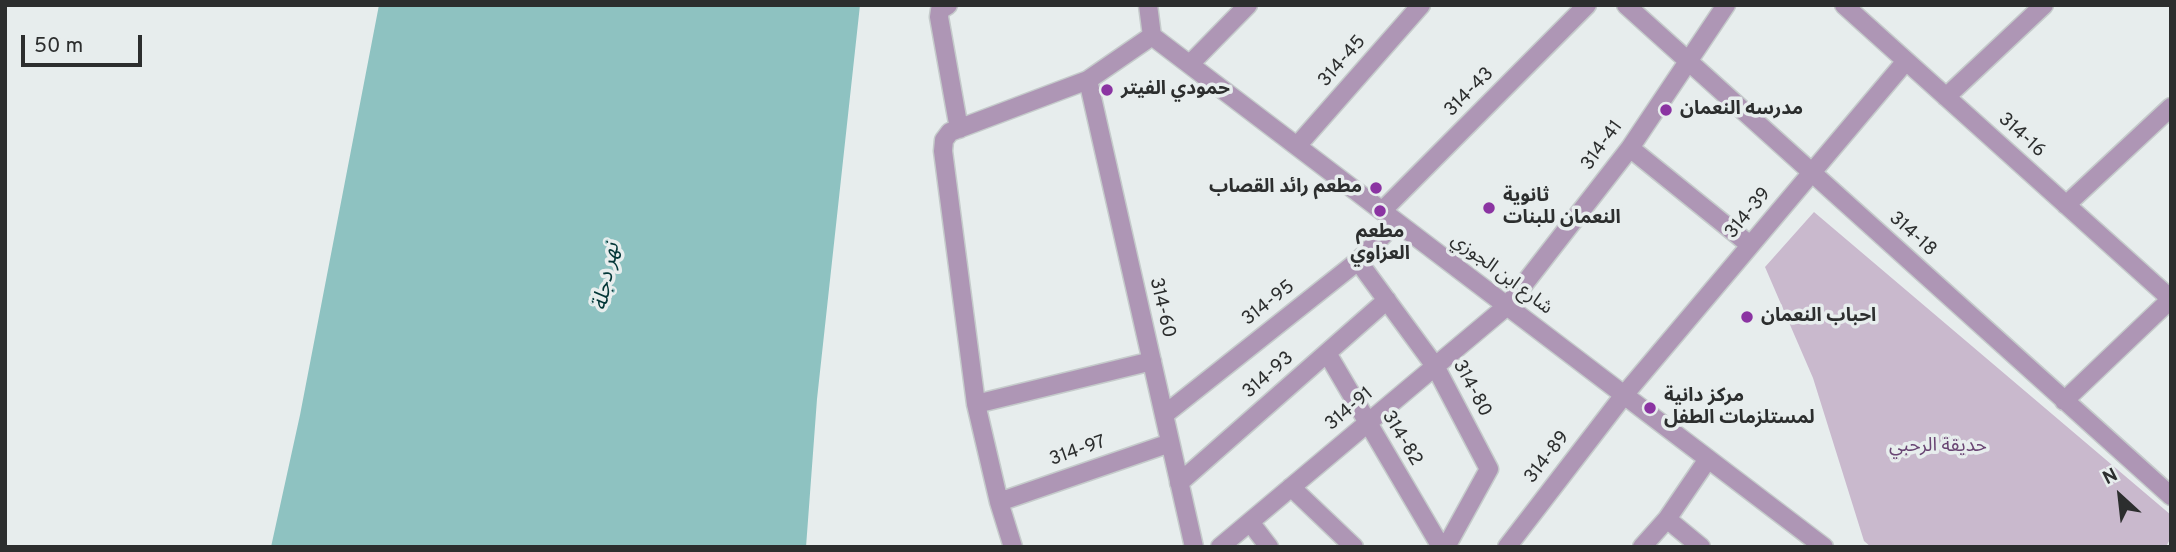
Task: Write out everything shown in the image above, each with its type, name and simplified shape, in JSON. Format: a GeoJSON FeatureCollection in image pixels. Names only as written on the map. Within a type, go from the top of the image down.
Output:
{"type":"FeatureCollection","features":[{"type":"Feature","properties":{"kind":"street"},"geometry":{"type":"LineString","coordinates":[[948,5],[940,10],[939,17],[959,129]]}},
{"type":"Feature","properties":{"kind":"street"},"geometry":{"type":"LineString","coordinates":[[1013,547],[999,502],[976,404],[943,150],[944,140],[950,132],[1088,79],[1152,36],[1148,5]]}},
{"type":"Feature","properties":{"kind":"street"},"geometry":{"type":"LineString","coordinates":[[1190,64],[1248,5]]}},
{"type":"Feature","properties":{"kind":"street","name":"314-45"},"geometry":{"type":"LineString","coordinates":[[1297,146],[1421,5]]}},
{"type":"Feature","properties":{"kind":"street","name":"314-43"},"geometry":{"type":"LineString","coordinates":[[1389,216],[1587,5]]}},
{"type":"Feature","properties":{"kind":"street","name":"314-18"},"geometry":{"type":"LineString","coordinates":[[1626,5],[2171,496]]}},
{"type":"Feature","properties":{"kind":"street","name":"314-41"},"geometry":{"type":"LineString","coordinates":[[1507,306],[1630,148],[1726,5]]}},
{"type":"Feature","properties":{"kind":"street","name":"314-16"},"geometry":{"type":"LineString","coordinates":[[1844,5],[2171,299]]}},
{"type":"Feature","properties":{"kind":"street"},"geometry":{"type":"LineString","coordinates":[[1946,97],[2045,5]]}},
{"type":"Feature","properties":{"kind":"street","name":"شارع ابن الجوزي"},"geometry":{"type":"LineString","coordinates":[[1152,36],[1825,547]]}},
{"type":"Feature","properties":{"kind":"street","name":"314-39"},"geometry":{"type":"LineString","coordinates":[[1624,395],[1906,61]]}},
{"type":"Feature","properties":{"kind":"street","name":"314-60"},"geometry":{"type":"LineString","coordinates":[[1088,79],[1194,547]]}},
{"type":"Feature","properties":{"kind":"street"},"geometry":{"type":"LineString","coordinates":[[2066,205],[2171,107]]}},
{"type":"Feature","properties":{"kind":"street"},"geometry":{"type":"LineString","coordinates":[[1630,148],[1751,245]]}},
{"type":"Feature","properties":{"kind":"street","name":"314-95"},"geometry":{"type":"LineString","coordinates":[[1164,415],[1358,261],[1389,216]]}},
{"type":"Feature","properties":{"kind":"street","name":"314-80"},"geometry":{"type":"LineString","coordinates":[[1358,261],[1436,366],[1489,470],[1444,547]]}},
{"type":"Feature","properties":{"kind":"street"},"geometry":{"type":"LineString","coordinates":[[2064,401],[2171,299]]}},
{"type":"Feature","properties":{"kind":"street","name":"314-93"},"geometry":{"type":"LineString","coordinates":[[1179,483],[1387,300]]}},
{"type":"Feature","properties":{"kind":"street","name":"314-91"},"geometry":{"type":"LineString","coordinates":[[1220,547],[1507,306]]}},
{"type":"Feature","properties":{"kind":"street","name":"314-82"},"geometry":{"type":"LineString","coordinates":[[1326,353],[1444,547]]}},
{"type":"Feature","properties":{"kind":"street"},"geometry":{"type":"LineString","coordinates":[[976,404],[1152,361]]}},
{"type":"Feature","properties":{"kind":"street","name":"314-89"},"geometry":{"type":"LineString","coordinates":[[1507,547],[1624,395]]}},
{"type":"Feature","properties":{"kind":"street","name":"314-97"},"geometry":{"type":"LineString","coordinates":[[999,502],[1170,443]]}},
{"type":"Feature","properties":{"kind":"street"},"geometry":{"type":"LineString","coordinates":[[1642,547],[1667,519],[1708,458]]}},
{"type":"Feature","properties":{"kind":"street"},"geometry":{"type":"LineString","coordinates":[[1292,487],[1354,547]]}},
{"type":"Feature","properties":{"kind":"street"},"geometry":{"type":"LineString","coordinates":[[1667,519],[1701,547]]}},
{"type":"Feature","properties":{"kind":"street"},"geometry":{"type":"LineString","coordinates":[[1250,522],[1269,547]]}},
{"type":"Feature","properties":{"kind":"green space","name":"حديقة الرحبي"},"geometry":{"type":"Polygon","coordinates":[[[1814,212],[2171,515],[2171,537],[2166,547],[1871,547],[1864,541],[1813,378],[1765,267],[1814,212]]]}},
{"type":"Feature","properties":{"kind":"water","name":"نهر دجلة"},"geometry":{"type":"Polygon","coordinates":[[[379,5],[860,5],[817,399],[806,547],[271,547],[300,415],[379,5]]]}},
{"type":"Feature","properties":{"kind":"place","name":"حمودي الفيتر"},"geometry":{"type":"Point","coordinates":[1107,90]}},
{"type":"Feature","properties":{"kind":"place","name":"مدرسه النعمان"},"geometry":{"type":"Point","coordinates":[1666,110]}},
{"type":"Feature","properties":{"kind":"place","name":"مطعم رائد القصاب"},"geometry":{"type":"Point","coordinates":[1376,188]}},
{"type":"Feature","properties":{"kind":"place","name":"ثانوية النعمان للبنات"},"geometry":{"type":"Point","coordinates":[1489,208]}},
{"type":"Feature","properties":{"kind":"place","name":"مطعم العزاوي"},"geometry":{"type":"Point","coordinates":[1380,211]}},
{"type":"Feature","properties":{"kind":"place","name":"احباب النعمان"},"geometry":{"type":"Point","coordinates":[1747,317]}},
{"type":"Feature","properties":{"kind":"place","name":"مركز دانية لمستلزمات الطفل"},"geometry":{"type":"Point","coordinates":[1650,408]}}]}
